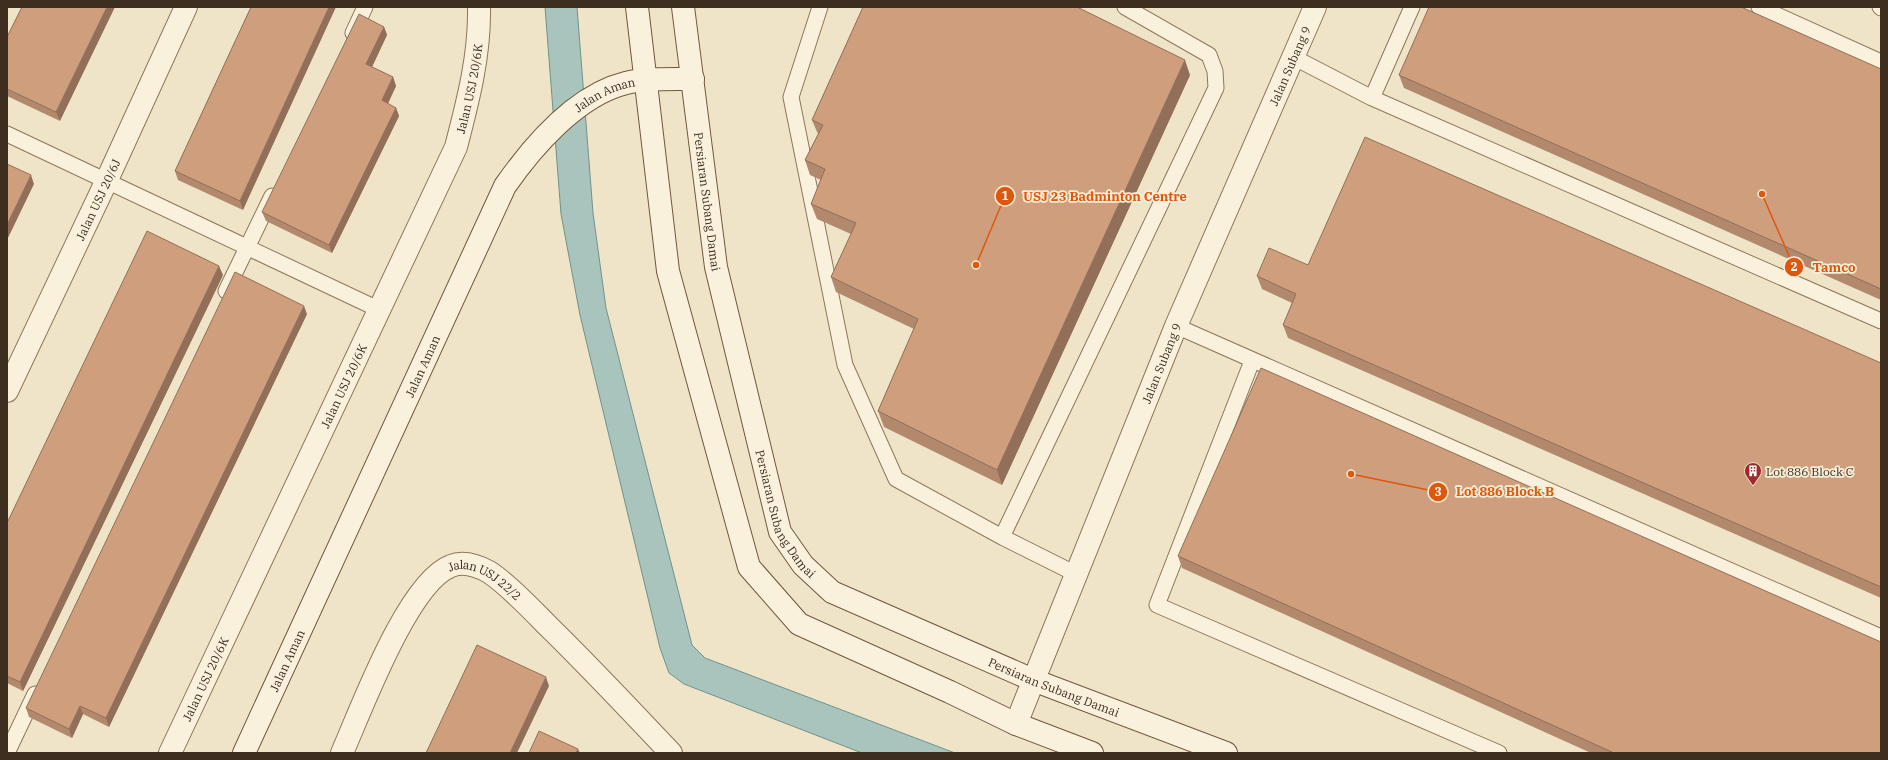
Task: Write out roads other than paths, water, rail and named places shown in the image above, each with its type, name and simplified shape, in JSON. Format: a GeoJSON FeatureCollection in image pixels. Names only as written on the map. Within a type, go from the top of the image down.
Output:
{"type":"FeatureCollection","features":[{"type":"Feature","properties":{"kind":"street","name":"Jalan USJ 20/6J"},"geometry":{"type":"LineString","coordinates":[[7,391],[106,182],[186,7]]}},
{"type":"Feature","properties":{"kind":"street","name":"Jalan USJ 20/6K"},"geometry":{"type":"LineString","coordinates":[[170,753],[456,147],[472,86],[480,26],[479,7]]}},
{"type":"Feature","properties":{"kind":"street"},"geometry":{"type":"LineString","coordinates":[[637,7],[636,82],[668,271],[749,567],[799,624],[950,692],[1016,724],[1092,753]]}},
{"type":"Feature","properties":{"kind":"street","name":"Persiaran Subang Damai"},"geometry":{"type":"LineString","coordinates":[[683,7],[716,267],[780,532],[803,565],[832,592],[1033,680],[1226,753]]}},
{"type":"Feature","properties":{"kind":"street","name":"Jalan Subang 9"},"geometry":{"type":"LineString","coordinates":[[1016,724],[1176,326],[1314,7]]}},
{"type":"Feature","properties":{"kind":"street","name":"Jalan Aman"},"geometry":{"type":"LineString","coordinates":[[244,753],[505,186],[523,160],[547,133],[601,92],[636,82],[693,79]]}},
{"type":"Feature","properties":{"kind":"street","name":"Jalan USJ 22/2"},"geometry":{"type":"LineString","coordinates":[[342,753],[397,629],[411,606],[424,588],[438,575],[450,566],[461,563],[473,565],[489,572],[525,602],[578,655],[671,753]]}},
{"type":"Feature","properties":{"kind":"lane"},"geometry":{"type":"LineString","coordinates":[[348,42],[365,7]]}},
{"type":"Feature","properties":{"kind":"lane"},"geometry":{"type":"LineString","coordinates":[[820,7],[791,97],[845,365],[896,479],[1002,538],[1076,574]]}},
{"type":"Feature","properties":{"kind":"lane"},"geometry":{"type":"LineString","coordinates":[[1002,538],[1216,88],[1215,71],[1209,55],[1126,7]]}},
{"type":"Feature","properties":{"kind":"lane"},"geometry":{"type":"LineString","coordinates":[[1372,98],[1412,7]]}},
{"type":"Feature","properties":{"kind":"lane"},"geometry":{"type":"LineString","coordinates":[[1759,7],[1881,62]]}},
{"type":"Feature","properties":{"kind":"lane"},"geometry":{"type":"LineString","coordinates":[[1293,57],[1372,98],[1881,321]]}},
{"type":"Feature","properties":{"kind":"lane"},"geometry":{"type":"LineString","coordinates":[[7,134],[380,310]]}},
{"type":"Feature","properties":{"kind":"lane"},"geometry":{"type":"LineString","coordinates":[[220,305],[278,184]]}},
{"type":"Feature","properties":{"kind":"lane"},"geometry":{"type":"LineString","coordinates":[[1176,326],[1252,361],[1881,637]]}},
{"type":"Feature","properties":{"kind":"lane"},"geometry":{"type":"LineString","coordinates":[[1252,361],[1157,605],[1499,753]]}},
{"type":"Feature","properties":{"kind":"lane"},"geometry":{"type":"LineString","coordinates":[[7,753],[42,681]]}},
{"type":"Feature","properties":{"kind":"water"},"geometry":{"type":"Polygon","coordinates":[[[545,7],[577,7],[593,213],[606,308],[692,645],[705,658],[955,753],[862,753],[684,684],[669,673],[660,648],[580,315],[561,214],[545,7]]]}},
{"type":"Feature","properties":{"kind":"place","name":"Tamco"},"geometry":{"type":"Point","coordinates":[1762,194]}},
{"type":"Feature","properties":{"kind":"place","name":"USJ 23 Badminton Centre"},"geometry":{"type":"Point","coordinates":[976,265]}},
{"type":"Feature","properties":{"kind":"place","name":"Lot 886 Block B"},"geometry":{"type":"Point","coordinates":[1351,474]}},
{"type":"Feature","properties":{"kind":"place","name":"Lot 886 Block C"},"geometry":{"type":"Point","coordinates":[1753,486]}}]}
